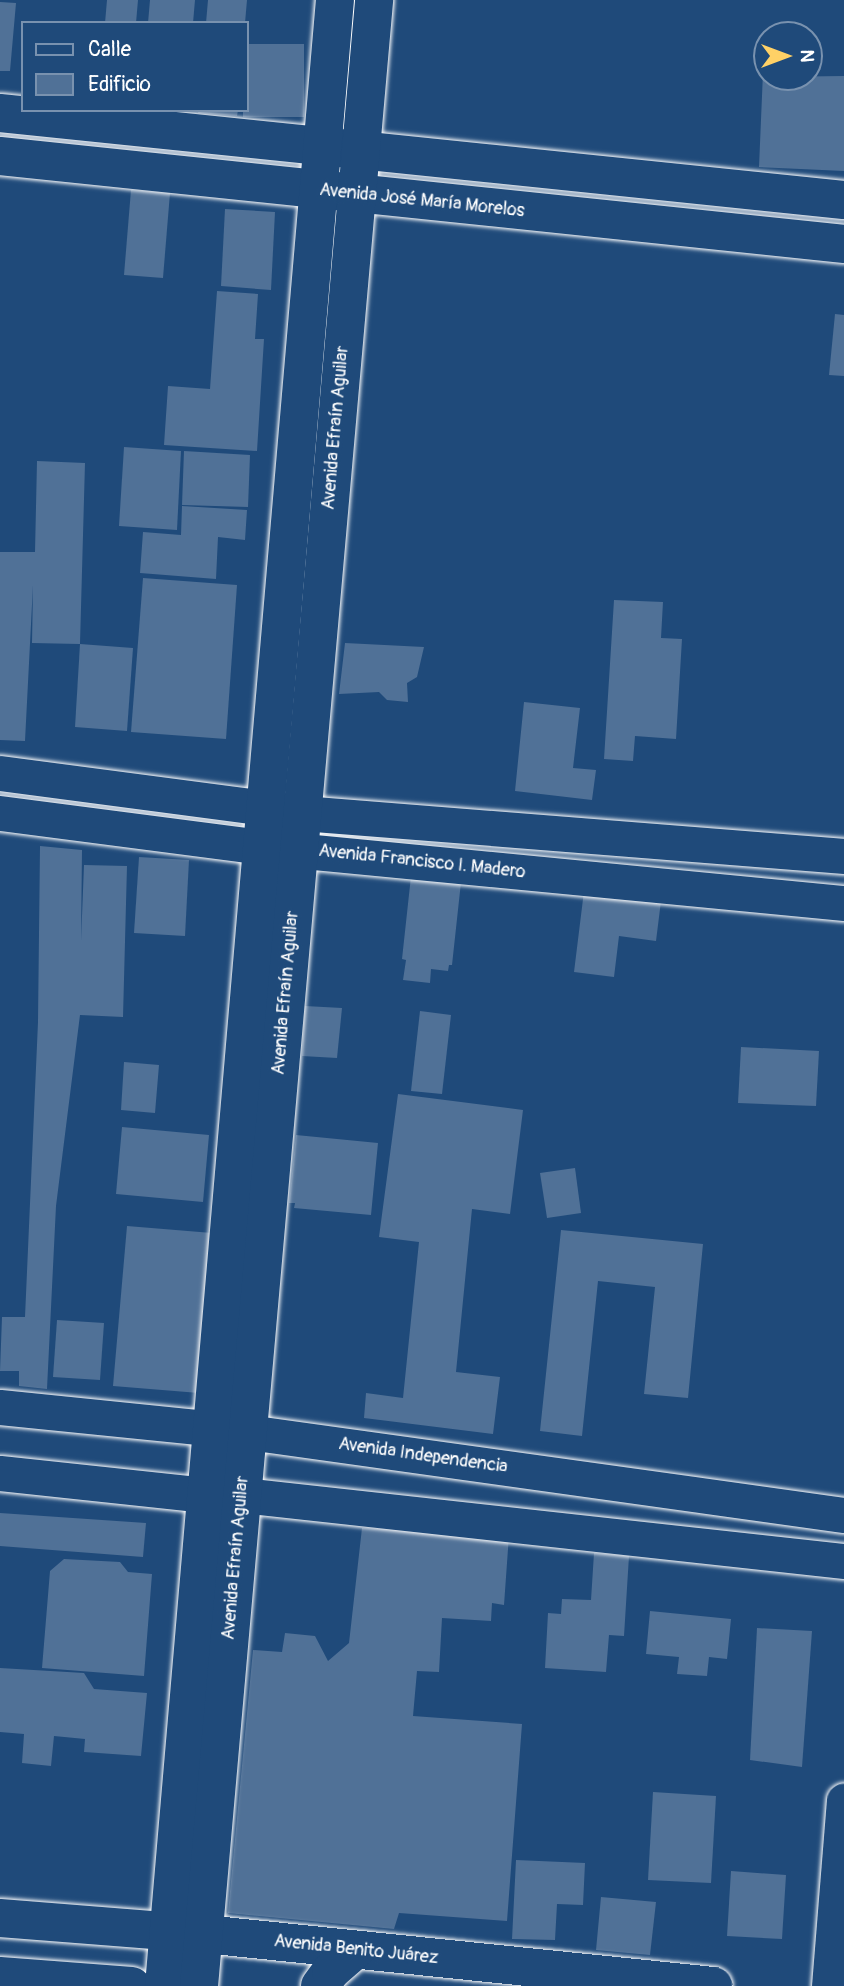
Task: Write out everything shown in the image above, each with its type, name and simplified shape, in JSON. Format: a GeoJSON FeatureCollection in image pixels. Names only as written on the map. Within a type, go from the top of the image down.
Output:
{"type":"FeatureCollection","features":[{"type":"Feature","properties":{"kind":"main road","name":"Avenida Efraín Aguilar"},"geometry":{"type":"LineString","coordinates":[[164,1986],[186,1933],[282,829],[319,190],[335,0]]}},
{"type":"Feature","properties":{"kind":"main road","name":"Avenida Efraín Aguilar"},"geometry":{"type":"LineString","coordinates":[[282,829],[356,194],[373,0]]}},
{"type":"Feature","properties":{"kind":"main road"},"geometry":{"type":"LineString","coordinates":[[0,114],[844,200]]}},
{"type":"Feature","properties":{"kind":"main road","name":"Avenida José María Morelos"},"geometry":{"type":"LineString","coordinates":[[0,156],[844,244]]}},
{"type":"Feature","properties":{"kind":"main road","name":"Avenida Benito Juárez"},"geometry":{"type":"LineString","coordinates":[[0,1918],[186,1933],[713,1986]]}},
{"type":"Feature","properties":{"kind":"main road","name":"Avenida Efraín Aguilar"},"geometry":{"type":"LineString","coordinates":[[186,1933],[199,1986]]}},
{"type":"Feature","properties":{"kind":"main road"},"geometry":{"type":"LineString","coordinates":[[320,1986],[331,1971],[355,1950]]}},
{"type":"Feature","properties":{"kind":"main road"},"geometry":{"type":"LineString","coordinates":[[0,1976],[132,1986]]}},
{"type":"Feature","properties":{"kind":"street","name":"Avenida Francisco I. Madero"},"geometry":{"type":"LineString","coordinates":[[0,773],[282,829],[844,903]]}},
{"type":"Feature","properties":{"kind":"street","name":"Avenida Francisco I. Madero"},"geometry":{"type":"LineString","coordinates":[[0,813],[844,856]]}},
{"type":"Feature","properties":{"kind":"street","name":"Avenida Independencia"},"geometry":{"type":"LineString","coordinates":[[0,1407],[230,1431],[844,1515]]}},
{"type":"Feature","properties":{"kind":"street"},"geometry":{"type":"LineString","coordinates":[[0,1472],[844,1560]]}},
{"type":"Feature","properties":{"kind":"street"},"geometry":{"type":"LineString","coordinates":[[828,1986],[844,1801]]}},
{"type":"Feature","properties":{"kind":"building"},"geometry":{"type":"Polygon","coordinates":[[[107,0],[138,0],[136,21],[105,21],[107,0]]]}},
{"type":"Feature","properties":{"kind":"building"},"geometry":{"type":"Polygon","coordinates":[[[150,0],[195,0],[193,21],[148,21],[150,0]]]}},
{"type":"Feature","properties":{"kind":"building"},"geometry":{"type":"Polygon","coordinates":[[[208,0],[247,0],[245,21],[206,21],[208,0]]]}},
{"type":"Feature","properties":{"kind":"building"},"geometry":{"type":"Polygon","coordinates":[[[0,2],[16,3],[10,71],[0,71],[0,2]]]}},
{"type":"Feature","properties":{"kind":"building"},"geometry":{"type":"Polygon","coordinates":[[[248,44],[304,44],[304,117],[243,117],[243,112],[248,112],[248,44]]]}},
{"type":"Feature","properties":{"kind":"building"},"geometry":{"type":"Polygon","coordinates":[[[823,76],[844,76],[844,171],[759,167],[762,91],[823,91],[823,76]]]}},
{"type":"Feature","properties":{"kind":"building"},"geometry":{"type":"Polygon","coordinates":[[[198,112],[238,112],[237,116],[198,112]]]}},
{"type":"Feature","properties":{"kind":"building"},"geometry":{"type":"Polygon","coordinates":[[[131,190],[170,193],[163,278],[124,275],[131,190]]]}},
{"type":"Feature","properties":{"kind":"building"},"geometry":{"type":"Polygon","coordinates":[[[225,209],[275,212],[271,290],[221,286],[225,209]]]}},
{"type":"Feature","properties":{"kind":"building"},"geometry":{"type":"Polygon","coordinates":[[[217,291],[258,294],[255,339],[264,339],[257,451],[164,445],[168,386],[210,389],[217,291]]]}},
{"type":"Feature","properties":{"kind":"building"},"geometry":{"type":"Polygon","coordinates":[[[835,314],[844,315],[844,376],[829,375],[835,314]]]}},
{"type":"Feature","properties":{"kind":"building"},"geometry":{"type":"Polygon","coordinates":[[[124,447],[181,451],[177,530],[119,526],[124,447]]]}},
{"type":"Feature","properties":{"kind":"building"},"geometry":{"type":"Polygon","coordinates":[[[184,451],[250,455],[248,507],[182,505],[184,451]]]}},
{"type":"Feature","properties":{"kind":"building"},"geometry":{"type":"Polygon","coordinates":[[[37,461],[85,463],[80,644],[32,643],[33,585],[25,741],[0,740],[0,552],[35,552],[37,461]]]}},
{"type":"Feature","properties":{"kind":"building"},"geometry":{"type":"Polygon","coordinates":[[[182,506],[247,510],[245,540],[218,537],[216,579],[140,573],[143,532],[181,535],[182,506]]]}},
{"type":"Feature","properties":{"kind":"building"},"geometry":{"type":"Polygon","coordinates":[[[143,578],[237,585],[226,739],[131,732],[143,578]]]}},
{"type":"Feature","properties":{"kind":"building"},"geometry":{"type":"Polygon","coordinates":[[[614,600],[663,602],[661,638],[682,639],[676,739],[635,736],[633,761],[604,759],[614,600]]]}},
{"type":"Feature","properties":{"kind":"building"},"geometry":{"type":"Polygon","coordinates":[[[345,643],[424,647],[417,677],[407,683],[408,702],[387,700],[379,692],[339,694],[345,643]]]}},
{"type":"Feature","properties":{"kind":"building"},"geometry":{"type":"Polygon","coordinates":[[[80,644],[133,648],[127,731],[75,727],[80,644]]]}},
{"type":"Feature","properties":{"kind":"building"},"geometry":{"type":"Polygon","coordinates":[[[524,702],[580,708],[573,768],[596,770],[592,800],[515,791],[524,702]]]}},
{"type":"Feature","properties":{"kind":"building"},"geometry":{"type":"Polygon","coordinates":[[[40,846],[82,850],[81,941],[84,865],[127,866],[123,1017],[80,1015],[56,1206],[47,1389],[19,1386],[19,1371],[0,1371],[2,1317],[25,1317],[38,1022],[40,846]]]}},
{"type":"Feature","properties":{"kind":"building"},"geometry":{"type":"Polygon","coordinates":[[[139,857],[189,860],[185,936],[134,933],[139,857]]]}},
{"type":"Feature","properties":{"kind":"building"},"geometry":{"type":"Polygon","coordinates":[[[412,867],[462,873],[452,965],[449,965],[448,971],[431,969],[430,983],[403,980],[406,960],[402,959],[412,867]]]}},
{"type":"Feature","properties":{"kind":"building"},"geometry":{"type":"Polygon","coordinates":[[[584,891],[661,901],[656,941],[619,936],[614,977],[574,972],[584,891]]]}},
{"type":"Feature","properties":{"kind":"building"},"geometry":{"type":"Polygon","coordinates":[[[305,1006],[342,1008],[337,1058],[302,1056],[305,1006]]]}},
{"type":"Feature","properties":{"kind":"building"},"geometry":{"type":"Polygon","coordinates":[[[420,1011],[451,1015],[442,1094],[411,1091],[420,1011]]]}},
{"type":"Feature","properties":{"kind":"building"},"geometry":{"type":"Polygon","coordinates":[[[741,1047],[819,1051],[816,1106],[738,1103],[741,1047]]]}},
{"type":"Feature","properties":{"kind":"building"},"geometry":{"type":"Polygon","coordinates":[[[124,1062],[159,1065],[155,1113],[121,1110],[124,1062]]]}},
{"type":"Feature","properties":{"kind":"building"},"geometry":{"type":"Polygon","coordinates":[[[398,1094],[523,1110],[510,1214],[472,1209],[456,1372],[500,1377],[493,1434],[364,1418],[366,1393],[403,1398],[419,1242],[379,1237],[398,1094]]]}},
{"type":"Feature","properties":{"kind":"building"},"geometry":{"type":"Polygon","coordinates":[[[122,1127],[209,1135],[203,1202],[116,1194],[122,1127]]]}},
{"type":"Feature","properties":{"kind":"building"},"geometry":{"type":"Polygon","coordinates":[[[296,1135],[378,1143],[371,1215],[294,1208],[295,1203],[289,1203],[296,1135]]]}},
{"type":"Feature","properties":{"kind":"building"},"geometry":{"type":"Polygon","coordinates":[[[575,1168],[581,1213],[547,1218],[540,1173],[575,1168]]]}},
{"type":"Feature","properties":{"kind":"building"},"geometry":{"type":"Polygon","coordinates":[[[127,1226],[212,1233],[199,1393],[113,1386],[127,1226]]]}},
{"type":"Feature","properties":{"kind":"building"},"geometry":{"type":"Polygon","coordinates":[[[561,1230],[703,1244],[688,1398],[644,1394],[655,1287],[598,1281],[582,1436],[540,1431],[561,1230]]]}},
{"type":"Feature","properties":{"kind":"building"},"geometry":{"type":"Polygon","coordinates":[[[57,1320],[104,1323],[100,1380],[53,1377],[57,1320]]]}},
{"type":"Feature","properties":{"kind":"building"},"geometry":{"type":"Polygon","coordinates":[[[0,1513],[146,1523],[143,1557],[0,1546],[0,1513]]]}},
{"type":"Feature","properties":{"kind":"building"},"geometry":{"type":"Polygon","coordinates":[[[362,1528],[509,1535],[504,1605],[492,1603],[491,1621],[442,1618],[439,1672],[417,1671],[413,1716],[522,1724],[507,1921],[399,1913],[394,1929],[228,1913],[253,1650],[282,1652],[285,1633],[315,1636],[328,1661],[349,1643],[362,1528]]]}},
{"type":"Feature","properties":{"kind":"building"},"geometry":{"type":"Polygon","coordinates":[[[594,1553],[629,1556],[624,1636],[609,1635],[606,1672],[545,1668],[548,1613],[561,1614],[562,1599],[591,1600],[594,1553]]]}},
{"type":"Feature","properties":{"kind":"building"},"geometry":{"type":"Polygon","coordinates":[[[64,1559],[120,1562],[128,1572],[152,1574],[144,1676],[42,1668],[50,1571],[64,1559]]]}},
{"type":"Feature","properties":{"kind":"building"},"geometry":{"type":"Polygon","coordinates":[[[650,1611],[731,1619],[727,1659],[709,1657],[707,1676],[677,1674],[679,1657],[646,1654],[650,1611]]]}},
{"type":"Feature","properties":{"kind":"building"},"geometry":{"type":"Polygon","coordinates":[[[757,1628],[812,1631],[802,1767],[750,1760],[757,1628]]]}},
{"type":"Feature","properties":{"kind":"building"},"geometry":{"type":"Polygon","coordinates":[[[0,1668],[84,1673],[94,1689],[147,1693],[141,1756],[84,1752],[85,1739],[54,1736],[51,1766],[22,1763],[24,1734],[0,1732],[0,1668]]]}},
{"type":"Feature","properties":{"kind":"building"},"geometry":{"type":"Polygon","coordinates":[[[653,1792],[716,1796],[711,1883],[648,1880],[653,1792]]]}},
{"type":"Feature","properties":{"kind":"building"},"geometry":{"type":"Polygon","coordinates":[[[516,1860],[585,1863],[583,1905],[557,1904],[555,1940],[512,1939],[516,1860]]]}},
{"type":"Feature","properties":{"kind":"building"},"geometry":{"type":"Polygon","coordinates":[[[731,1871],[786,1875],[782,1939],[727,1936],[731,1871]]]}},
{"type":"Feature","properties":{"kind":"building"},"geometry":{"type":"Polygon","coordinates":[[[601,1897],[656,1902],[650,1955],[596,1950],[601,1897]]]}}]}
